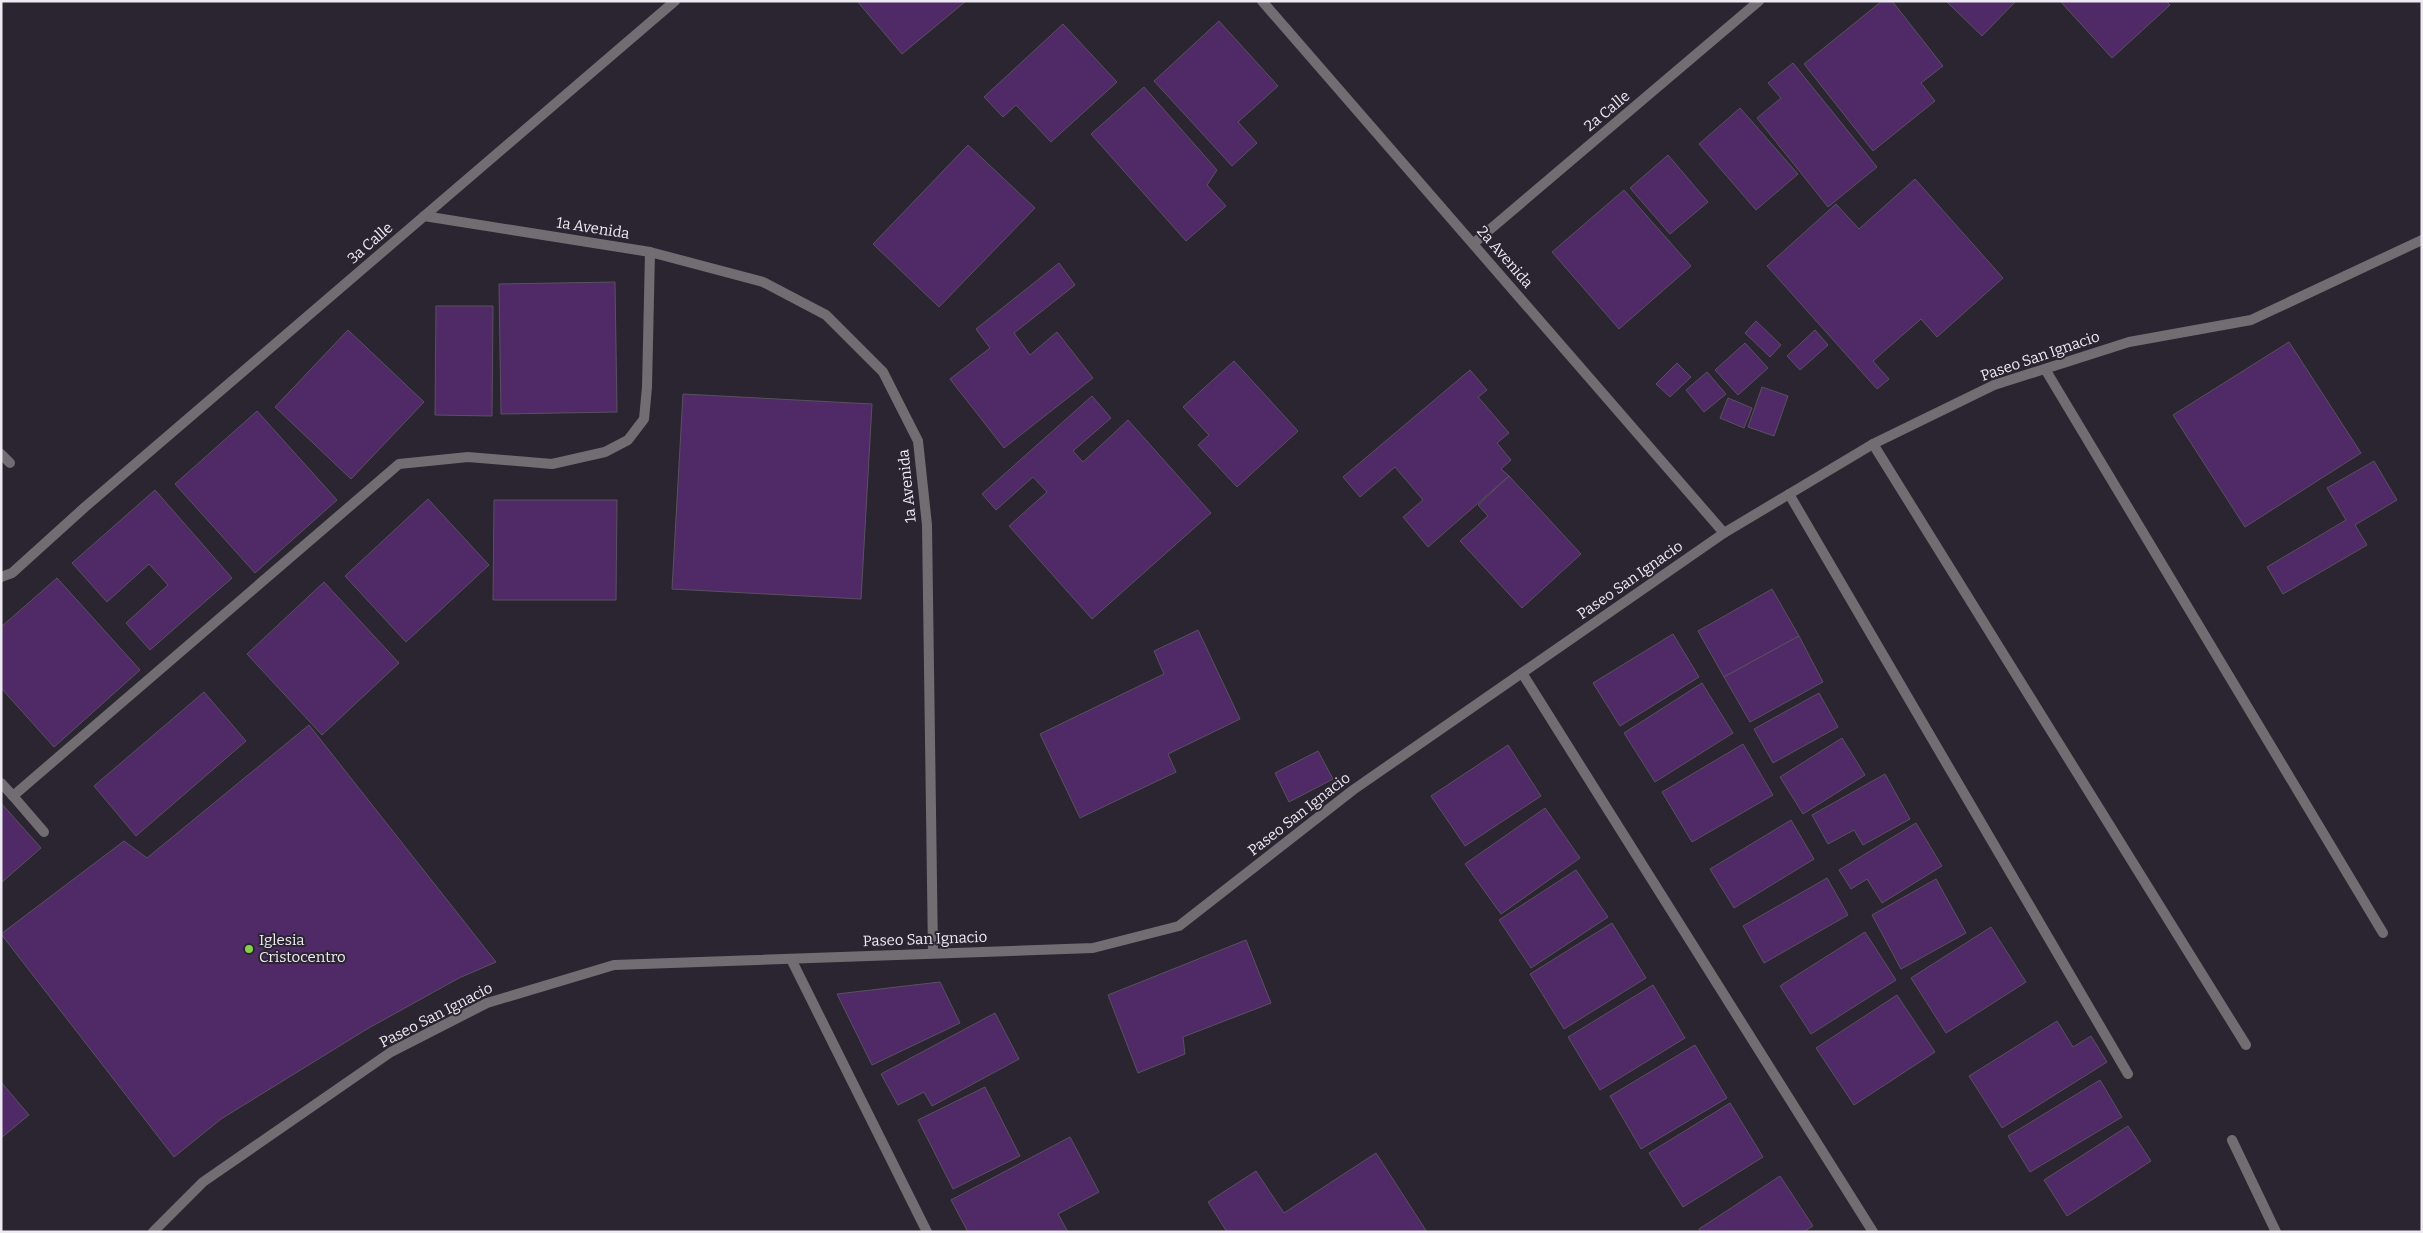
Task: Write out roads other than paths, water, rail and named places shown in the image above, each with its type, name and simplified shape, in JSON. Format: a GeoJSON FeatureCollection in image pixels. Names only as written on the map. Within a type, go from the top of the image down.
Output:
{"type":"FeatureCollection","features":[{"type":"Feature","properties":{"kind":"street","name":"3a Calle"},"geometry":{"type":"LineString","coordinates":[[1,577],[12,573],[85,507],[675,1]]}},
{"type":"Feature","properties":{"kind":"street","name":"2a Avenida"},"geometry":{"type":"LineString","coordinates":[[1262,1],[1724,533]]}},
{"type":"Feature","properties":{"kind":"street","name":"2a Calle"},"geometry":{"type":"LineString","coordinates":[[1474,243],[1759,1]]}},
{"type":"Feature","properties":{"kind":"street","name":"1a Avenida"},"geometry":{"type":"LineString","coordinates":[[424,216],[650,252],[763,282],[826,315],[883,372],[918,441],[926,524],[932,953]]}},
{"type":"Feature","properties":{"kind":"street","name":"Paseo San Ignacio"},"geometry":{"type":"LineString","coordinates":[[152,1232],[203,1182],[391,1052],[487,1003],[614,965],[1093,948],[1179,926],[1353,790],[1724,533],[1873,444],[1994,385],[2129,342],[2251,320],[2422,240]]}},
{"type":"Feature","properties":{"kind":"street"},"geometry":{"type":"LineString","coordinates":[[13,796],[398,464],[468,457],[552,464],[606,452],[628,440],[644,419],[647,387],[650,252]]}},
{"type":"Feature","properties":{"kind":"street"},"geometry":{"type":"LineString","coordinates":[[2045,369],[2383,933]]}},
{"type":"Feature","properties":{"kind":"street"},"geometry":{"type":"LineString","coordinates":[[1873,444],[2246,1045]]}},
{"type":"Feature","properties":{"kind":"street"},"geometry":{"type":"LineString","coordinates":[[1,454],[10,463]]}},
{"type":"Feature","properties":{"kind":"street"},"geometry":{"type":"LineString","coordinates":[[1789,494],[2128,1074]]}},
{"type":"Feature","properties":{"kind":"street"},"geometry":{"type":"LineString","coordinates":[[1522,673],[1873,1232]]}},
{"type":"Feature","properties":{"kind":"street"},"geometry":{"type":"LineString","coordinates":[[1,783],[44,832]]}},
{"type":"Feature","properties":{"kind":"street"},"geometry":{"type":"LineString","coordinates":[[791,959],[927,1232]]}},
{"type":"Feature","properties":{"kind":"street"},"geometry":{"type":"LineString","coordinates":[[2232,1140],[2276,1232]]}},
{"type":"Feature","properties":{"kind":"place","name":"Iglesia Cristocentro"},"geometry":{"type":"Point","coordinates":[249,949]}}]}
